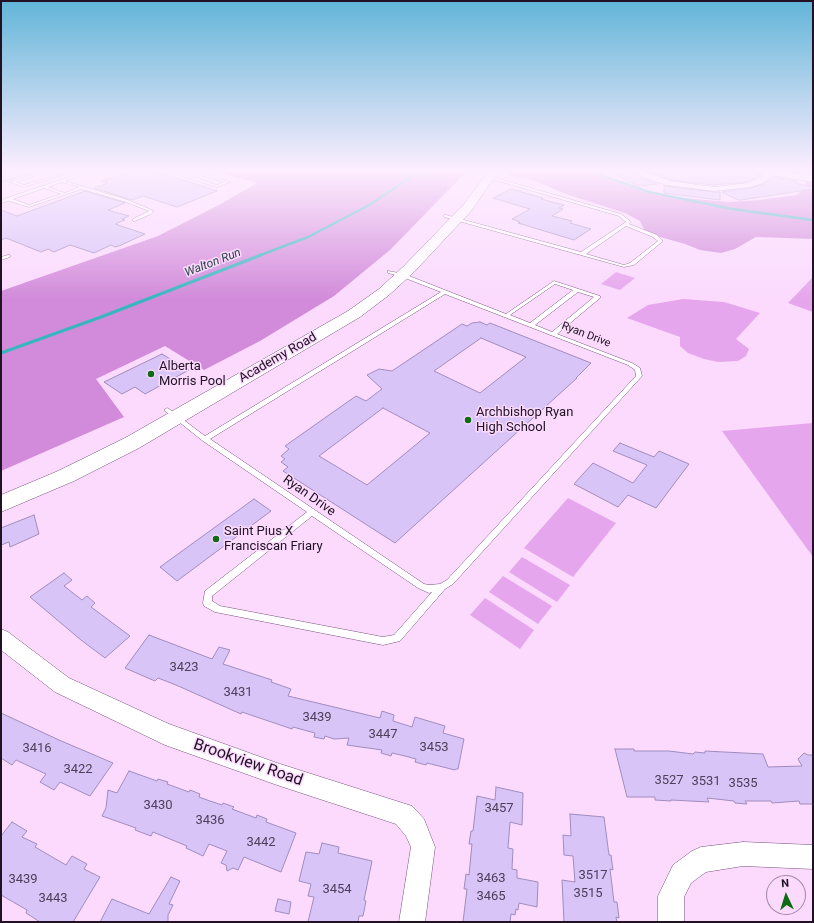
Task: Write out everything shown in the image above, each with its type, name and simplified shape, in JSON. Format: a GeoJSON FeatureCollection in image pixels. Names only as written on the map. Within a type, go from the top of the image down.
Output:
{"type":"FeatureCollection","features":[{"type":"Feature","properties":{"kind":"main road","name":"Academy Road"},"geometry":{"type":"LineString","coordinates":[[1,504],[66,476],[132,443],[171,414],[396,274],[451,218],[459,213]]}},
{"type":"Feature","properties":{"kind":"main road","name":"Academy Road"},"geometry":{"type":"LineString","coordinates":[[1,490],[64,464],[171,414]]}},
{"type":"Feature","properties":{"kind":"street","name":"Brookview Road"},"geometry":{"type":"LineString","coordinates":[[1,638],[62,685],[165,734],[277,774],[404,814],[415,828],[423,847],[412,922]]}},
{"type":"Feature","properties":{"kind":"street"},"geometry":{"type":"LineString","coordinates":[[671,922],[671,896],[682,874],[701,860],[743,854],[813,857]]}},
{"type":"Feature","properties":{"kind":"lane"},"geometry":{"type":"LineString","coordinates":[[134,220],[150,213]]}},
{"type":"Feature","properties":{"kind":"lane"},"geometry":{"type":"LineString","coordinates":[[582,254],[629,222],[620,215],[614,213]]}},
{"type":"Feature","properties":{"kind":"lane"},"geometry":{"type":"LineString","coordinates":[[451,218],[624,266],[632,264],[661,241],[655,236],[625,224]]}},
{"type":"Feature","properties":{"kind":"lane"},"geometry":{"type":"LineString","coordinates":[[1,259],[8,256]]}},
{"type":"Feature","properties":{"kind":"lane","name":"Ryan Drive"},"geometry":{"type":"LineString","coordinates":[[171,414],[205,439],[421,586],[429,589],[442,587],[450,582],[638,376],[638,369],[630,364],[531,325],[396,274]]}},
{"type":"Feature","properties":{"kind":"lane"},"geometry":{"type":"LineString","coordinates":[[506,316],[554,282],[598,297],[553,334]]}},
{"type":"Feature","properties":{"kind":"lane"},"geometry":{"type":"LineString","coordinates":[[531,325],[576,290]]}},
{"type":"Feature","properties":{"kind":"lane"},"geometry":{"type":"LineString","coordinates":[[205,439],[444,292]]}},
{"type":"Feature","properties":{"kind":"lane"},"geometry":{"type":"LineString","coordinates":[[312,512],[208,594],[207,603],[218,609],[383,641],[397,638],[442,587]]}},
{"type":"Feature","properties":{"kind":"shaded area"},"geometry":{"type":"Polygon","coordinates":[[[203,213],[426,213],[390,250],[334,296],[260,341],[204,370],[165,346],[96,379],[124,417],[1,471],[1,291],[158,236],[203,213]]]}},
{"type":"Feature","properties":{"kind":"shaded area"},"geometry":{"type":"Polygon","coordinates":[[[625,213],[813,213],[813,239],[756,237],[735,249],[721,253],[700,250],[685,244],[646,233],[640,221],[625,213]]]}},
{"type":"Feature","properties":{"kind":"shaded area"},"geometry":{"type":"Polygon","coordinates":[[[616,272],[635,278],[620,290],[601,284],[616,272]]]}},
{"type":"Feature","properties":{"kind":"shaded area"},"geometry":{"type":"Polygon","coordinates":[[[813,277],[813,312],[788,303],[813,277]]]}},
{"type":"Feature","properties":{"kind":"shaded area"},"geometry":{"type":"Polygon","coordinates":[[[683,299],[724,302],[760,313],[736,339],[749,349],[746,356],[738,361],[718,362],[704,359],[688,353],[680,346],[680,337],[627,318],[648,305],[683,299]]]}},
{"type":"Feature","properties":{"kind":"shaded area"},"geometry":{"type":"Polygon","coordinates":[[[813,423],[813,557],[722,431],[813,423]]]}},
{"type":"Feature","properties":{"kind":"shaded area"},"geometry":{"type":"Polygon","coordinates":[[[568,498],[616,523],[573,577],[524,548],[568,498]]]}},
{"type":"Feature","properties":{"kind":"shaded area"},"geometry":{"type":"Polygon","coordinates":[[[522,557],[570,585],[557,602],[509,572],[522,557]]]}},
{"type":"Feature","properties":{"kind":"shaded area"},"geometry":{"type":"Polygon","coordinates":[[[503,576],[552,606],[538,624],[489,592],[503,576]]]}},
{"type":"Feature","properties":{"kind":"shaded area"},"geometry":{"type":"Polygon","coordinates":[[[485,598],[534,630],[520,649],[470,615],[485,598]]]}},
{"type":"Feature","properties":{"kind":"building"},"geometry":{"type":"Polygon","coordinates":[[[1,213],[9,213],[17,216],[25,213],[119,213],[129,216],[122,219],[125,220],[115,224],[145,234],[119,246],[115,247],[111,245],[94,253],[70,245],[54,252],[48,249],[41,252],[6,238],[1,240],[1,213]]]}},
{"type":"Feature","properties":{"kind":"building"},"geometry":{"type":"Polygon","coordinates":[[[523,213],[557,213],[552,216],[572,221],[570,223],[591,229],[574,240],[518,223],[520,222],[512,219],[523,213]]]}},
{"type":"Feature","properties":{"kind":"building","name":"Archbishop Ryan High School"},"geometry":{"type":"Polygon","coordinates":[[[480,322],[487,325],[490,323],[591,363],[577,378],[395,543],[283,471],[288,467],[281,462],[285,459],[281,456],[289,449],[285,446],[356,396],[366,401],[382,389],[367,375],[379,369],[392,371],[462,324],[467,326],[472,323],[480,322]],[[481,338],[434,371],[480,393],[526,357],[481,338]],[[383,408],[319,456],[367,485],[430,433],[383,408]]]}},
{"type":"Feature","properties":{"kind":"building","name":"Alberta Morris Pool"},"geometry":{"type":"Polygon","coordinates":[[[162,354],[189,370],[145,394],[135,387],[122,394],[104,382],[162,354]]]}},
{"type":"Feature","properties":{"kind":"building"},"geometry":{"type":"Polygon","coordinates":[[[620,443],[654,457],[659,451],[689,464],[656,508],[628,495],[618,507],[574,484],[593,463],[633,483],[647,465],[613,451],[620,443]]]}},
{"type":"Feature","properties":{"kind":"building","name":"Saint Pius X Franciscan Friary"},"geometry":{"type":"Polygon","coordinates":[[[254,499],[271,511],[177,581],[160,567],[254,499]]]}},
{"type":"Feature","properties":{"kind":"building"},"geometry":{"type":"Polygon","coordinates":[[[34,515],[39,534],[10,547],[9,542],[1,545],[1,528],[34,515]]]}},
{"type":"Feature","properties":{"kind":"building"},"geometry":{"type":"Polygon","coordinates":[[[64,573],[72,580],[64,586],[82,600],[87,596],[95,603],[91,607],[130,636],[105,658],[30,597],[64,573]]]}},
{"type":"Feature","properties":{"kind":"building"},"geometry":{"type":"Polygon","coordinates":[[[149,635],[212,659],[219,647],[230,650],[223,664],[272,680],[271,682],[291,689],[288,696],[380,718],[382,711],[394,715],[393,721],[412,727],[415,717],[445,726],[443,733],[464,739],[458,769],[455,770],[427,763],[426,765],[415,762],[416,759],[405,756],[392,753],[391,756],[381,753],[382,750],[347,745],[349,738],[334,739],[325,736],[324,739],[314,737],[315,733],[293,727],[292,729],[242,712],[241,714],[176,685],[158,678],[155,681],[125,668],[149,635]]]}},
{"type":"Feature","properties":{"kind":"building"},"geometry":{"type":"Polygon","coordinates":[[[1,713],[113,763],[90,796],[60,782],[54,790],[40,782],[46,774],[16,760],[12,765],[1,758],[1,713]]]}},
{"type":"Feature","properties":{"kind":"building"},"geometry":{"type":"Polygon","coordinates":[[[615,749],[634,749],[634,751],[669,751],[693,754],[695,752],[705,753],[705,751],[763,754],[768,767],[802,766],[798,759],[804,753],[813,755],[813,804],[800,804],[799,801],[772,803],[771,801],[745,801],[747,804],[707,798],[709,802],[655,800],[655,797],[627,797],[615,749]]]}},
{"type":"Feature","properties":{"kind":"building"},"geometry":{"type":"Polygon","coordinates":[[[129,771],[157,781],[158,779],[168,782],[167,784],[189,792],[190,790],[200,794],[199,797],[222,805],[223,803],[234,807],[232,809],[256,818],[257,815],[267,819],[266,822],[296,833],[281,872],[244,857],[238,870],[233,868],[227,871],[226,865],[221,863],[227,851],[209,844],[203,856],[186,848],[187,846],[153,832],[151,836],[135,830],[136,828],[102,816],[106,808],[108,790],[117,793],[129,771]]]}},
{"type":"Feature","properties":{"kind":"building"},"geometry":{"type":"Polygon","coordinates":[[[496,787],[523,793],[522,825],[510,822],[508,848],[513,849],[512,869],[517,870],[517,878],[538,882],[537,907],[519,903],[518,910],[516,909],[515,915],[511,914],[510,922],[463,922],[467,889],[464,889],[466,874],[469,875],[472,844],[469,844],[471,831],[473,831],[477,796],[495,800],[496,787]]]}},
{"type":"Feature","properties":{"kind":"building"},"geometry":{"type":"Polygon","coordinates":[[[570,814],[604,817],[609,855],[611,855],[613,870],[610,869],[614,902],[617,902],[619,918],[616,917],[617,922],[564,922],[562,880],[575,882],[573,856],[564,855],[563,835],[571,836],[570,814]]]}},
{"type":"Feature","properties":{"kind":"building"},"geometry":{"type":"Polygon","coordinates":[[[12,822],[27,831],[22,837],[37,844],[35,847],[66,865],[72,856],[87,864],[84,869],[100,877],[73,922],[40,922],[26,913],[27,910],[1,895],[1,836],[12,822]]]}},
{"type":"Feature","properties":{"kind":"building"},"geometry":{"type":"Polygon","coordinates":[[[322,843],[339,847],[338,853],[372,861],[364,900],[366,901],[363,916],[359,916],[358,922],[308,922],[314,897],[308,896],[311,884],[299,881],[306,852],[319,854],[322,843]]]}},
{"type":"Feature","properties":{"kind":"building"},"geometry":{"type":"Polygon","coordinates":[[[171,877],[180,881],[169,904],[173,905],[168,915],[168,922],[100,922],[112,899],[149,914],[171,877]]]}},
{"type":"Feature","properties":{"kind":"building"},"geometry":{"type":"Polygon","coordinates":[[[278,899],[291,902],[289,914],[275,911],[278,899]]]}},
{"type":"Feature","properties":{"kind":"waterway","name":"Walton Run"},"geometry":{"type":"LineString","coordinates":[[258,256],[308,237],[354,213]]}},
{"type":"Feature","properties":{"kind":"waterway","name":"Walton Run"},"geometry":{"type":"LineString","coordinates":[[762,213],[813,220]]}},
{"type":"Feature","properties":{"kind":"waterway","name":"Walton Run"},"geometry":{"type":"LineString","coordinates":[[1,353],[101,317],[261,255]]}},
{"type":"Feature","properties":{"kind":"place","name":"Alberta Morris Pool"},"geometry":{"type":"Point","coordinates":[151,374]}},
{"type":"Feature","properties":{"kind":"place","name":"Archbishop Ryan High School"},"geometry":{"type":"Point","coordinates":[468,420]}},
{"type":"Feature","properties":{"kind":"place","name":"Saint Pius X Franciscan Friary"},"geometry":{"type":"Point","coordinates":[216,539]}}]}
